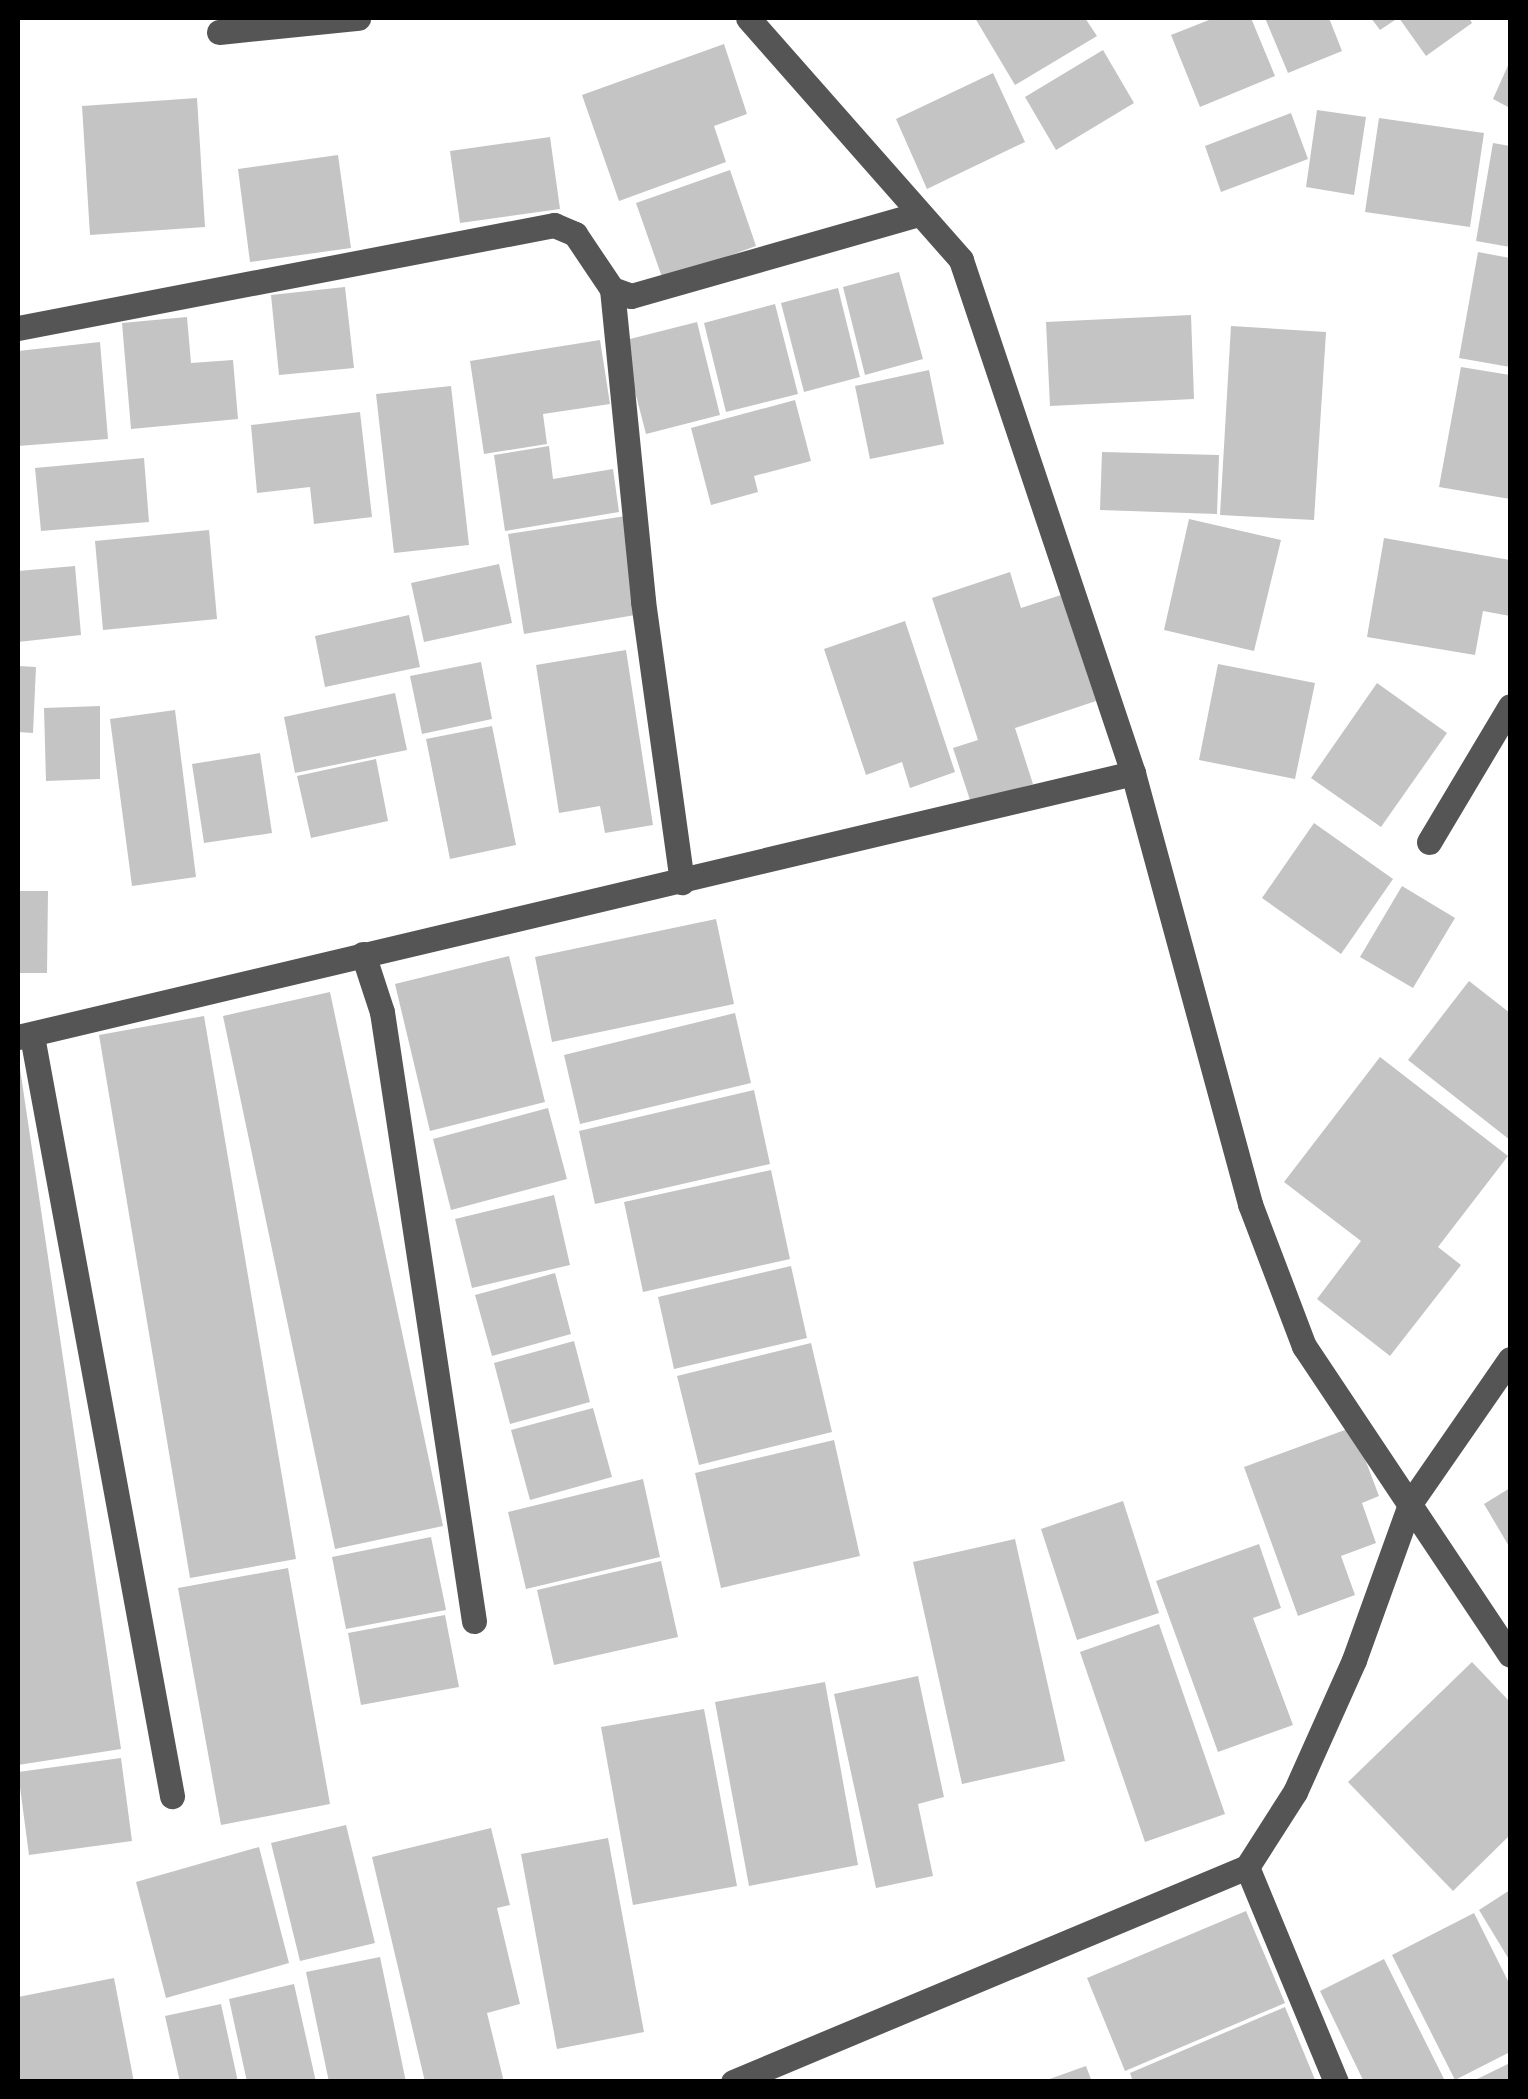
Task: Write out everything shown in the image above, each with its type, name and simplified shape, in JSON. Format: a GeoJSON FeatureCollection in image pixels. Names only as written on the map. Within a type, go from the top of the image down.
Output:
{"type":"FeatureCollection","features":[{"type":"Feature","properties":{"kind":"street"},"geometry":{"type":"LineString","coordinates":[[219,32],[358,18]]}},
{"type":"Feature","properties":{"kind":"street"},"geometry":{"type":"LineString","coordinates":[[748,18],[962,260],[1133,773],[1264,1239],[1304,1346],[1510,1655]]}},
{"type":"Feature","properties":{"kind":"street"},"geometry":{"type":"LineString","coordinates":[[612,289],[632,296],[919,214]]}},
{"type":"Feature","properties":{"kind":"street"},"geometry":{"type":"LineString","coordinates":[[18,328],[554,225],[575,234],[612,289],[643,602],[682,882]]}},
{"type":"Feature","properties":{"kind":"street"},"geometry":{"type":"LineString","coordinates":[[1429,842],[1510,706]]}},
{"type":"Feature","properties":{"kind":"street"},"geometry":{"type":"LineString","coordinates":[[172,1796],[25,1037],[1133,773]]}},
{"type":"Feature","properties":{"kind":"street"},"geometry":{"type":"LineString","coordinates":[[363,954],[382,1012],[474,1621]]}},
{"type":"Feature","properties":{"kind":"street"},"geometry":{"type":"LineString","coordinates":[[733,2082],[1247,1867],[1295,1792],[1354,1660],[1410,1502],[1510,1358]]}},
{"type":"Feature","properties":{"kind":"street"},"geometry":{"type":"LineString","coordinates":[[1247,1867],[1336,2082]]}},
{"type":"Feature","properties":{"kind":"building"},"geometry":{"type":"Polygon","coordinates":[[[975,18],[1085,18],[1097,36],[1015,85],[975,18]]]}},
{"type":"Feature","properties":{"kind":"building"},"geometry":{"type":"Polygon","coordinates":[[[1214,18],[1251,18],[1275,76],[1200,107],[1171,35],[1214,18]]]}},
{"type":"Feature","properties":{"kind":"building"},"geometry":{"type":"Polygon","coordinates":[[[1265,18],[1329,18],[1342,51],[1288,73],[1265,18]]]}},
{"type":"Feature","properties":{"kind":"building"},"geometry":{"type":"Polygon","coordinates":[[[1371,18],[1398,18],[1380,30],[1371,18]]]}},
{"type":"Feature","properties":{"kind":"building"},"geometry":{"type":"Polygon","coordinates":[[[1399,18],[1469,18],[1472,23],[1426,56],[1399,18]]]}},
{"type":"Feature","properties":{"kind":"building"},"geometry":{"type":"Polygon","coordinates":[[[724,44],[747,114],[714,126],[726,162],[619,201],[582,95],[724,44]]]}},
{"type":"Feature","properties":{"kind":"building"},"geometry":{"type":"Polygon","coordinates":[[[1103,50],[1134,103],[1056,150],[1025,97],[1103,50]]]}},
{"type":"Feature","properties":{"kind":"building"},"geometry":{"type":"Polygon","coordinates":[[[1510,61],[1510,108],[1493,99],[1510,61]]]}},
{"type":"Feature","properties":{"kind":"building"},"geometry":{"type":"Polygon","coordinates":[[[993,73],[1025,142],[927,189],[896,119],[993,73]]]}},
{"type":"Feature","properties":{"kind":"building"},"geometry":{"type":"Polygon","coordinates":[[[197,98],[205,227],[90,235],[82,106],[197,98]]]}},
{"type":"Feature","properties":{"kind":"building"},"geometry":{"type":"Polygon","coordinates":[[[1317,110],[1366,117],[1354,195],[1306,187],[1317,110]]]}},
{"type":"Feature","properties":{"kind":"building"},"geometry":{"type":"Polygon","coordinates":[[[1291,113],[1308,159],[1221,192],[1205,146],[1291,113]]]}},
{"type":"Feature","properties":{"kind":"building"},"geometry":{"type":"Polygon","coordinates":[[[1379,118],[1484,133],[1470,227],[1365,212],[1379,118]]]}},
{"type":"Feature","properties":{"kind":"building"},"geometry":{"type":"Polygon","coordinates":[[[550,137],[560,209],[460,223],[450,151],[550,137]]]}},
{"type":"Feature","properties":{"kind":"building"},"geometry":{"type":"Polygon","coordinates":[[[1493,143],[1510,146],[1510,247],[1476,241],[1493,143]]]}},
{"type":"Feature","properties":{"kind":"building"},"geometry":{"type":"Polygon","coordinates":[[[338,155],[351,248],[250,262],[238,169],[338,155]]]}},
{"type":"Feature","properties":{"kind":"building"},"geometry":{"type":"Polygon","coordinates":[[[730,170],[756,246],[663,280],[636,203],[730,170]]]}},
{"type":"Feature","properties":{"kind":"building"},"geometry":{"type":"Polygon","coordinates":[[[1478,252],[1510,258],[1510,367],[1459,358],[1478,252]]]}},
{"type":"Feature","properties":{"kind":"building"},"geometry":{"type":"Polygon","coordinates":[[[899,272],[923,359],[865,375],[843,287],[899,272]]]}},
{"type":"Feature","properties":{"kind":"building"},"geometry":{"type":"Polygon","coordinates":[[[345,287],[354,368],[279,375],[271,295],[345,287]]]}},
{"type":"Feature","properties":{"kind":"building"},"geometry":{"type":"Polygon","coordinates":[[[838,288],[860,377],[804,392],[781,303],[838,288]]]}},
{"type":"Feature","properties":{"kind":"building"},"geometry":{"type":"Polygon","coordinates":[[[775,304],[798,394],[726,412],[704,323],[775,304]]]}},
{"type":"Feature","properties":{"kind":"building"},"geometry":{"type":"Polygon","coordinates":[[[1191,315],[1194,399],[1050,406],[1046,322],[1191,315]]]}},
{"type":"Feature","properties":{"kind":"building"},"geometry":{"type":"Polygon","coordinates":[[[187,317],[191,363],[233,360],[238,419],[131,429],[122,323],[187,317]]]}},
{"type":"Feature","properties":{"kind":"building"},"geometry":{"type":"Polygon","coordinates":[[[697,322],[720,415],[646,434],[622,341],[697,322]]]}},
{"type":"Feature","properties":{"kind":"building"},"geometry":{"type":"Polygon","coordinates":[[[1231,326],[1326,332],[1314,520],[1220,515],[1231,326]]]}},
{"type":"Feature","properties":{"kind":"building"},"geometry":{"type":"Polygon","coordinates":[[[600,340],[610,404],[543,414],[547,444],[484,454],[470,361],[600,340]]]}},
{"type":"Feature","properties":{"kind":"building"},"geometry":{"type":"Polygon","coordinates":[[[100,342],[108,439],[18,446],[18,351],[100,342]]]}},
{"type":"Feature","properties":{"kind":"building"},"geometry":{"type":"Polygon","coordinates":[[[1461,367],[1510,375],[1510,499],[1439,487],[1461,367]]]}},
{"type":"Feature","properties":{"kind":"building"},"geometry":{"type":"Polygon","coordinates":[[[929,370],[944,444],[870,459],[855,386],[929,370]]]}},
{"type":"Feature","properties":{"kind":"building"},"geometry":{"type":"Polygon","coordinates":[[[451,386],[469,545],[394,553],[376,394],[451,386]]]}},
{"type":"Feature","properties":{"kind":"building"},"geometry":{"type":"Polygon","coordinates":[[[795,400],[811,461],[754,476],[758,492],[711,505],[691,428],[795,400]]]}},
{"type":"Feature","properties":{"kind":"building"},"geometry":{"type":"Polygon","coordinates":[[[360,412],[372,517],[314,524],[310,487],[257,493],[251,425],[360,412]]]}},
{"type":"Feature","properties":{"kind":"building"},"geometry":{"type":"Polygon","coordinates":[[[549,446],[553,479],[613,469],[619,512],[505,531],[494,455],[549,446]]]}},
{"type":"Feature","properties":{"kind":"building"},"geometry":{"type":"Polygon","coordinates":[[[1102,452],[1219,455],[1217,514],[1100,510],[1102,452]]]}},
{"type":"Feature","properties":{"kind":"building"},"geometry":{"type":"Polygon","coordinates":[[[144,458],[149,522],[41,531],[35,468],[144,458]]]}},
{"type":"Feature","properties":{"kind":"building"},"geometry":{"type":"Polygon","coordinates":[[[626,516],[641,614],[524,634],[508,534],[626,516]]]}},
{"type":"Feature","properties":{"kind":"building"},"geometry":{"type":"Polygon","coordinates":[[[1189,519],[1281,540],[1254,651],[1164,630],[1189,519]]]}},
{"type":"Feature","properties":{"kind":"building"},"geometry":{"type":"Polygon","coordinates":[[[209,530],[217,619],[103,630],[95,541],[209,530]]]}},
{"type":"Feature","properties":{"kind":"building"},"geometry":{"type":"Polygon","coordinates":[[[1384,538],[1510,560],[1510,616],[1483,611],[1475,655],[1367,637],[1384,538]]]}},
{"type":"Feature","properties":{"kind":"building"},"geometry":{"type":"Polygon","coordinates":[[[499,564],[512,623],[424,642],[411,583],[499,564]]]}},
{"type":"Feature","properties":{"kind":"building"},"geometry":{"type":"Polygon","coordinates":[[[75,566],[81,635],[18,642],[18,571],[75,566]]]}},
{"type":"Feature","properties":{"kind":"building"},"geometry":{"type":"Polygon","coordinates":[[[1010,572],[1021,608],[1061,595],[1096,701],[1015,728],[1033,784],[971,803],[953,748],[978,740],[932,598],[1010,572]]]}},
{"type":"Feature","properties":{"kind":"building"},"geometry":{"type":"Polygon","coordinates":[[[409,615],[420,667],[325,687],[315,636],[409,615]]]}},
{"type":"Feature","properties":{"kind":"building"},"geometry":{"type":"Polygon","coordinates":[[[905,621],[955,772],[910,788],[902,762],[866,775],[824,649],[905,621]]]}},
{"type":"Feature","properties":{"kind":"building"},"geometry":{"type":"Polygon","coordinates":[[[626,650],[653,825],[605,833],[600,806],[559,813],[536,665],[626,650]]]}},
{"type":"Feature","properties":{"kind":"building"},"geometry":{"type":"Polygon","coordinates":[[[481,662],[492,719],[422,734],[410,676],[481,662]]]}},
{"type":"Feature","properties":{"kind":"building"},"geometry":{"type":"Polygon","coordinates":[[[1218,664],[1315,683],[1295,779],[1199,760],[1218,664]]]}},
{"type":"Feature","properties":{"kind":"building"},"geometry":{"type":"Polygon","coordinates":[[[18,666],[36,667],[33,733],[18,732],[18,666]]]}},
{"type":"Feature","properties":{"kind":"building"},"geometry":{"type":"Polygon","coordinates":[[[1377,683],[1447,733],[1381,827],[1311,778],[1377,683]]]}},
{"type":"Feature","properties":{"kind":"building"},"geometry":{"type":"Polygon","coordinates":[[[395,693],[407,750],[295,773],[284,717],[395,693]]]}},
{"type":"Feature","properties":{"kind":"building"},"geometry":{"type":"Polygon","coordinates":[[[100,706],[100,779],[46,781],[44,708],[100,706]]]}},
{"type":"Feature","properties":{"kind":"building"},"geometry":{"type":"Polygon","coordinates":[[[175,710],[196,877],[132,886],[110,719],[175,710]]]}},
{"type":"Feature","properties":{"kind":"building"},"geometry":{"type":"Polygon","coordinates":[[[492,726],[516,845],[450,859],[426,739],[492,726]]]}},
{"type":"Feature","properties":{"kind":"building"},"geometry":{"type":"Polygon","coordinates":[[[260,753],[272,833],[204,843],[192,764],[260,753]]]}},
{"type":"Feature","properties":{"kind":"building"},"geometry":{"type":"Polygon","coordinates":[[[376,759],[388,821],[311,838],[297,776],[376,759]]]}},
{"type":"Feature","properties":{"kind":"building"},"geometry":{"type":"Polygon","coordinates":[[[1314,823],[1393,879],[1341,954],[1262,898],[1314,823]]]}},
{"type":"Feature","properties":{"kind":"building"},"geometry":{"type":"Polygon","coordinates":[[[1402,886],[1455,918],[1413,988],[1360,957],[1402,886]]]}},
{"type":"Feature","properties":{"kind":"building"},"geometry":{"type":"Polygon","coordinates":[[[18,891],[48,891],[47,973],[18,973],[18,891]]]}},
{"type":"Feature","properties":{"kind":"building"},"geometry":{"type":"Polygon","coordinates":[[[716,919],[734,1004],[552,1042],[535,957],[716,919]]]}},
{"type":"Feature","properties":{"kind":"building"},"geometry":{"type":"Polygon","coordinates":[[[509,956],[545,1102],[430,1131],[395,984],[509,956]]]}},
{"type":"Feature","properties":{"kind":"building"},"geometry":{"type":"Polygon","coordinates":[[[1469,981],[1510,1013],[1510,1140],[1408,1060],[1469,981]]]}},
{"type":"Feature","properties":{"kind":"building"},"geometry":{"type":"Polygon","coordinates":[[[330,992],[443,1526],[335,1549],[223,1016],[330,992]]]}},
{"type":"Feature","properties":{"kind":"building"},"geometry":{"type":"Polygon","coordinates":[[[735,1013],[751,1083],[580,1124],[564,1055],[735,1013]]]}},
{"type":"Feature","properties":{"kind":"building"},"geometry":{"type":"Polygon","coordinates":[[[204,1016],[296,1559],[190,1578],[99,1035],[204,1016]]]}},
{"type":"Feature","properties":{"kind":"building"},"geometry":{"type":"Polygon","coordinates":[[[18,1055],[121,1749],[18,1765],[18,1055]]]}},
{"type":"Feature","properties":{"kind":"building"},"geometry":{"type":"Polygon","coordinates":[[[1380,1057],[1508,1156],[1438,1247],[1461,1265],[1390,1356],[1317,1299],[1361,1241],[1284,1182],[1380,1057]]]}},
{"type":"Feature","properties":{"kind":"building"},"geometry":{"type":"Polygon","coordinates":[[[754,1090],[770,1164],[595,1204],[579,1131],[754,1090]]]}},
{"type":"Feature","properties":{"kind":"building"},"geometry":{"type":"Polygon","coordinates":[[[548,1108],[567,1179],[451,1210],[433,1139],[548,1108]]]}},
{"type":"Feature","properties":{"kind":"building"},"geometry":{"type":"Polygon","coordinates":[[[771,1170],[790,1259],[643,1292],[624,1202],[771,1170]]]}},
{"type":"Feature","properties":{"kind":"building"},"geometry":{"type":"Polygon","coordinates":[[[554,1195],[570,1265],[472,1288],[455,1219],[554,1195]]]}},
{"type":"Feature","properties":{"kind":"building"},"geometry":{"type":"Polygon","coordinates":[[[791,1266],[807,1338],[674,1369],[658,1297],[791,1266]]]}},
{"type":"Feature","properties":{"kind":"building"},"geometry":{"type":"Polygon","coordinates":[[[555,1273],[571,1334],[492,1356],[475,1295],[555,1273]]]}},
{"type":"Feature","properties":{"kind":"building"},"geometry":{"type":"Polygon","coordinates":[[[574,1341],[590,1402],[510,1424],[494,1363],[574,1341]]]}},
{"type":"Feature","properties":{"kind":"building"},"geometry":{"type":"Polygon","coordinates":[[[811,1343],[832,1432],[699,1465],[677,1376],[811,1343]]]}},
{"type":"Feature","properties":{"kind":"building"},"geometry":{"type":"Polygon","coordinates":[[[593,1408],[612,1477],[530,1500],[511,1430],[593,1408]]]}},
{"type":"Feature","properties":{"kind":"building"},"geometry":{"type":"Polygon","coordinates":[[[1353,1427],[1379,1496],[1362,1503],[1376,1543],[1341,1556],[1355,1595],[1298,1616],[1244,1467],[1353,1427]]]}},
{"type":"Feature","properties":{"kind":"building"},"geometry":{"type":"Polygon","coordinates":[[[834,1440],[860,1556],[721,1588],[695,1473],[834,1440]]]}},
{"type":"Feature","properties":{"kind":"building"},"geometry":{"type":"Polygon","coordinates":[[[643,1479],[660,1557],[526,1589],[508,1512],[643,1479]]]}},
{"type":"Feature","properties":{"kind":"building"},"geometry":{"type":"Polygon","coordinates":[[[1510,1488],[1510,1548],[1484,1504],[1510,1488]]]}},
{"type":"Feature","properties":{"kind":"building"},"geometry":{"type":"Polygon","coordinates":[[[1123,1501],[1159,1613],[1077,1640],[1041,1529],[1123,1501]]]}},
{"type":"Feature","properties":{"kind":"building"},"geometry":{"type":"Polygon","coordinates":[[[431,1537],[446,1610],[346,1629],[332,1557],[431,1537]]]}},
{"type":"Feature","properties":{"kind":"building"},"geometry":{"type":"Polygon","coordinates":[[[1015,1539],[1065,1761],[962,1784],[913,1562],[1015,1539]]]}},
{"type":"Feature","properties":{"kind":"building"},"geometry":{"type":"Polygon","coordinates":[[[1259,1544],[1281,1608],[1253,1618],[1293,1725],[1218,1752],[1156,1581],[1259,1544]]]}},
{"type":"Feature","properties":{"kind":"building"},"geometry":{"type":"Polygon","coordinates":[[[661,1561],[678,1637],[554,1665],[537,1590],[661,1561]]]}},
{"type":"Feature","properties":{"kind":"building"},"geometry":{"type":"Polygon","coordinates":[[[288,1568],[330,1804],[221,1825],[178,1588],[288,1568]]]}},
{"type":"Feature","properties":{"kind":"building"},"geometry":{"type":"Polygon","coordinates":[[[445,1615],[459,1687],[361,1705],[348,1633],[445,1615]]]}},
{"type":"Feature","properties":{"kind":"building"},"geometry":{"type":"Polygon","coordinates":[[[1159,1624],[1225,1814],[1145,1842],[1080,1652],[1159,1624]]]}},
{"type":"Feature","properties":{"kind":"building"},"geometry":{"type":"Polygon","coordinates":[[[1472,1662],[1510,1702],[1510,1835],[1453,1891],[1348,1782],[1472,1662]]]}},
{"type":"Feature","properties":{"kind":"building"},"geometry":{"type":"Polygon","coordinates":[[[918,1676],[944,1797],[918,1804],[933,1876],[876,1888],[834,1694],[918,1676]]]}},
{"type":"Feature","properties":{"kind":"building"},"geometry":{"type":"Polygon","coordinates":[[[825,1682],[858,1865],[749,1886],[715,1702],[825,1682]]]}},
{"type":"Feature","properties":{"kind":"building"},"geometry":{"type":"Polygon","coordinates":[[[704,1709],[737,1886],[633,1905],[601,1727],[704,1709]]]}},
{"type":"Feature","properties":{"kind":"building"},"geometry":{"type":"Polygon","coordinates":[[[121,1758],[132,1841],[29,1855],[18,1772],[121,1758]]]}},
{"type":"Feature","properties":{"kind":"building"},"geometry":{"type":"Polygon","coordinates":[[[346,1825],[375,1943],[300,1961],[271,1843],[346,1825]]]}},
{"type":"Feature","properties":{"kind":"building"},"geometry":{"type":"Polygon","coordinates":[[[491,1828],[510,1905],[497,1908],[520,2004],[487,2013],[504,2082],[425,2082],[372,1857],[491,1828]]]}},
{"type":"Feature","properties":{"kind":"building"},"geometry":{"type":"Polygon","coordinates":[[[608,1838],[644,2032],[557,2049],[521,1854],[608,1838]]]}},
{"type":"Feature","properties":{"kind":"building"},"geometry":{"type":"Polygon","coordinates":[[[259,1847],[289,1963],[166,1998],[136,1882],[259,1847]]]}},
{"type":"Feature","properties":{"kind":"building"},"geometry":{"type":"Polygon","coordinates":[[[1510,1890],[1510,1961],[1479,1910],[1510,1890]]]}},
{"type":"Feature","properties":{"kind":"building"},"geometry":{"type":"Polygon","coordinates":[[[1246,1911],[1285,2003],[1125,2071],[1087,1978],[1246,1911]]]}},
{"type":"Feature","properties":{"kind":"building"},"geometry":{"type":"Polygon","coordinates":[[[1474,1913],[1510,1985],[1510,2052],[1455,2080],[1392,1955],[1474,1913]]]}},
{"type":"Feature","properties":{"kind":"building"},"geometry":{"type":"Polygon","coordinates":[[[380,1957],[406,2082],[329,2082],[306,1972],[380,1957]]]}},
{"type":"Feature","properties":{"kind":"building"},"geometry":{"type":"Polygon","coordinates":[[[1384,1959],[1444,2079],[1440,2082],[1364,2082],[1320,1991],[1384,1959]]]}},
{"type":"Feature","properties":{"kind":"building"},"geometry":{"type":"Polygon","coordinates":[[[114,1978],[134,2082],[18,2082],[18,1997],[114,1978]]]}},
{"type":"Feature","properties":{"kind":"building"},"geometry":{"type":"Polygon","coordinates":[[[294,1984],[316,2082],[247,2082],[229,1999],[294,1984]]]}},
{"type":"Feature","properties":{"kind":"building"},"geometry":{"type":"Polygon","coordinates":[[[221,2004],[238,2082],[180,2082],[165,2016],[221,2004]]]}},
{"type":"Feature","properties":{"kind":"building"},"geometry":{"type":"Polygon","coordinates":[[[1285,2007],[1316,2082],[1133,2082],[1130,2073],[1285,2007]]]}},
{"type":"Feature","properties":{"kind":"building"},"geometry":{"type":"Polygon","coordinates":[[[1510,2063],[1510,2082],[1471,2082],[1510,2063]]]}},
{"type":"Feature","properties":{"kind":"building"},"geometry":{"type":"Polygon","coordinates":[[[1086,2066],[1092,2082],[1044,2082],[1044,2081],[1086,2066]]]}}]}
